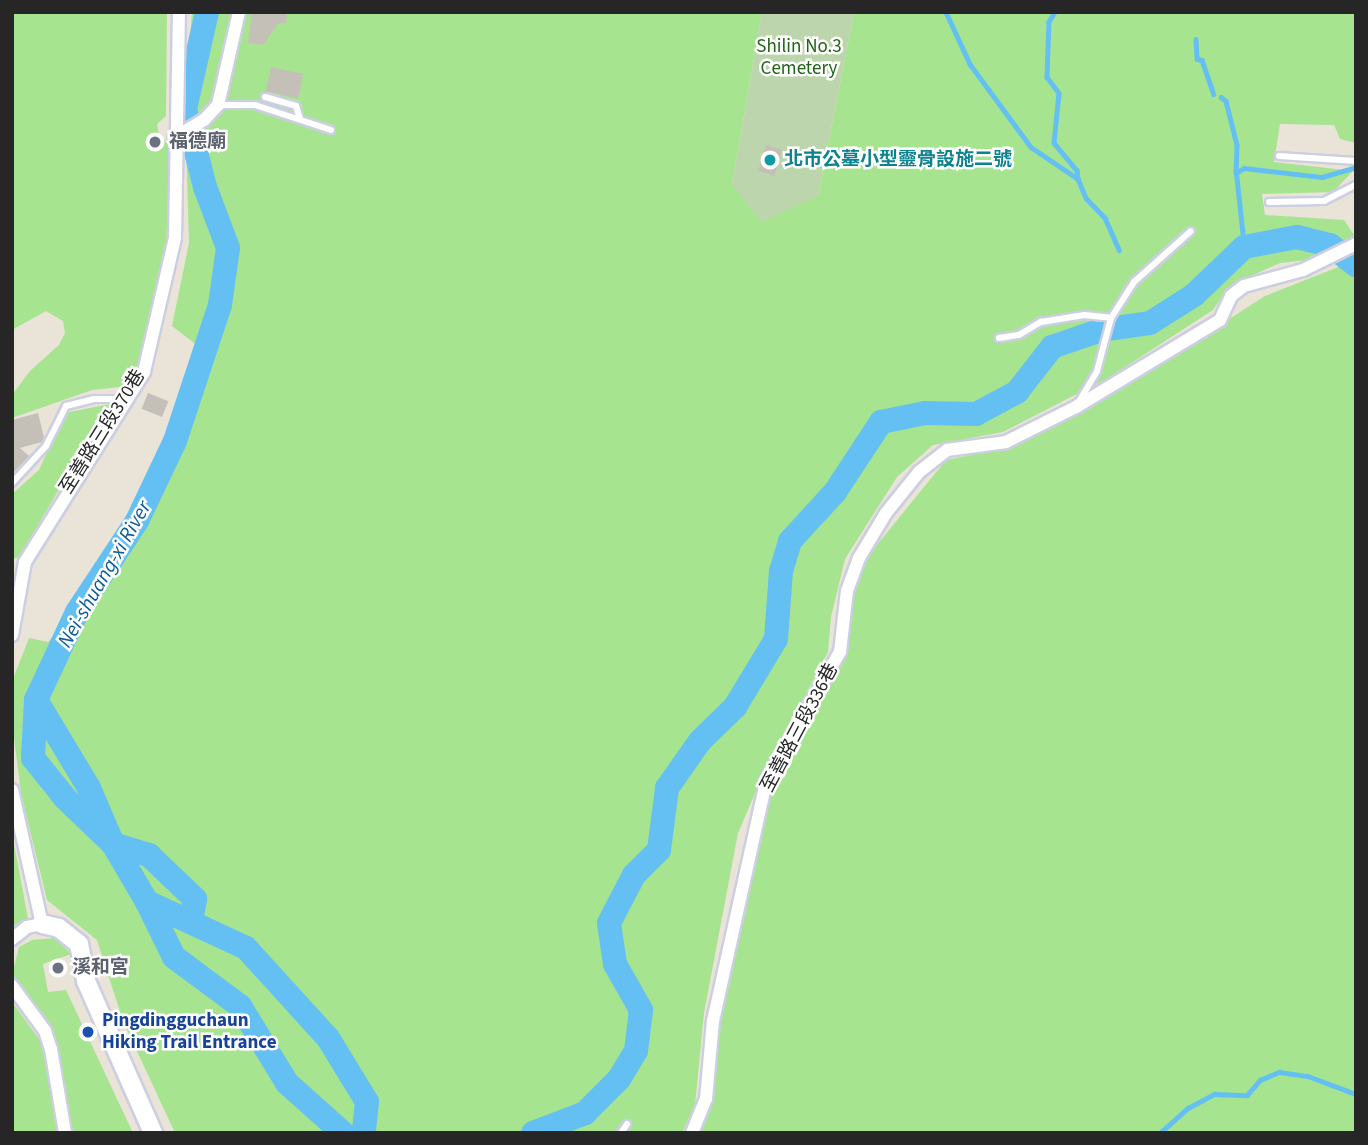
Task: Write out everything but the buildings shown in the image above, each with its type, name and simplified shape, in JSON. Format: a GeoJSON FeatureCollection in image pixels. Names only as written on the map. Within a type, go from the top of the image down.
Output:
{"type":"FeatureCollection","features":[{"type":"Feature","properties":{"kind":"street","name":"至善路三段370巷"},"geometry":{"type":"LineString","coordinates":[[12,635],[25,562],[84,462],[144,372],[175,238],[174,138],[179,12]]}},
{"type":"Feature","properties":{"kind":"street"},"geometry":{"type":"LineString","coordinates":[[174,138],[205,120],[218,104],[239,12]]}},
{"type":"Feature","properties":{"kind":"street","name":"至善路三段336巷"},"geometry":{"type":"LineString","coordinates":[[692,1133],[706,1099],[713,1021],[766,782],[840,652],[847,591],[859,558],[919,471],[947,450],[1006,442],[1076,407],[1220,320],[1231,296],[1244,286],[1326,260],[1352,245]]}},
{"type":"Feature","properties":{"kind":"street"},"geometry":{"type":"LineString","coordinates":[[12,790],[42,924]]}},
{"type":"Feature","properties":{"kind":"street"},"geometry":{"type":"LineString","coordinates":[[12,939],[27,927],[42,924],[59,928],[79,944],[86,981],[153,1133]]}},
{"type":"Feature","properties":{"kind":"street"},"geometry":{"type":"LineString","coordinates":[[12,986],[45,1031],[51,1049],[65,1133]]}},
{"type":"Feature","properties":{"kind":"lane"},"geometry":{"type":"LineString","coordinates":[[265,97],[296,106],[300,119]]}},
{"type":"Feature","properties":{"kind":"lane"},"geometry":{"type":"LineString","coordinates":[[218,104],[255,105],[331,130]]}},
{"type":"Feature","properties":{"kind":"lane"},"geometry":{"type":"LineString","coordinates":[[1279,156],[1356,161]]}},
{"type":"Feature","properties":{"kind":"lane"},"geometry":{"type":"LineString","coordinates":[[1269,202],[1324,201],[1356,184]]}},
{"type":"Feature","properties":{"kind":"lane"},"geometry":{"type":"LineString","coordinates":[[1076,407],[1097,371],[1109,338],[1111,318],[1134,282],[1191,231]]}},
{"type":"Feature","properties":{"kind":"lane"},"geometry":{"type":"LineString","coordinates":[[999,338],[1019,335],[1041,322],[1084,315],[1111,318]]}},
{"type":"Feature","properties":{"kind":"lane"},"geometry":{"type":"LineString","coordinates":[[12,483],[46,446],[66,406],[94,399],[129,398]]}},
{"type":"Feature","properties":{"kind":"lane"},"geometry":{"type":"LineString","coordinates":[[621,1133],[627,1124]]}},
{"type":"Feature","properties":{"kind":"green space"},"geometry":{"type":"Polygon","coordinates":[[[12,12],[167,12],[166,116],[157,124],[159,135],[169,144],[170,155],[166,248],[138,377],[128,386],[92,390],[12,418],[12,395],[30,371],[59,345],[65,333],[63,321],[46,311],[12,330],[12,12]]]}},
{"type":"Feature","properties":{"kind":"green space"},"geometry":{"type":"Polygon","coordinates":[[[192,12],[762,12],[732,185],[818,196],[854,12],[1356,12],[1356,143],[1340,139],[1334,125],[1280,124],[1274,162],[1353,171],[1333,192],[1262,194],[1265,215],[1344,220],[1354,235],[1347,243],[1317,259],[1280,263],[1253,275],[1226,291],[1213,310],[1108,378],[1003,432],[933,445],[897,477],[845,559],[831,617],[828,652],[762,777],[738,833],[704,1013],[695,1105],[682,1133],[374,1133],[377,1105],[372,1101],[365,1105],[350,1133],[175,1133],[123,1021],[97,940],[47,900],[21,793],[12,723],[13,679],[29,638],[48,642],[94,587],[200,373],[198,346],[172,326],[189,243],[185,106],[192,12]]]}},
{"type":"Feature","properties":{"kind":"green space","name":"Shilin No.3 Cemetery"},"geometry":{"type":"Polygon","coordinates":[[[762,12],[854,12],[818,196],[762,222],[732,185],[762,12]]]}},
{"type":"Feature","properties":{"kind":"green space"},"geometry":{"type":"Polygon","coordinates":[[[1356,260],[1356,1133],[699,1133],[708,1115],[718,1022],[772,784],[846,656],[852,594],[863,562],[946,460],[1007,448],[1114,393],[1265,296],[1356,260]]]}},
{"type":"Feature","properties":{"kind":"green space"},"geometry":{"type":"Polygon","coordinates":[[[120,402],[74,464],[19,557],[12,559],[12,494],[39,470],[65,413],[120,402]]]}},
{"type":"Feature","properties":{"kind":"green space"},"geometry":{"type":"Polygon","coordinates":[[[12,833],[28,919],[12,926],[12,833]]]}},
{"type":"Feature","properties":{"kind":"green space"},"geometry":{"type":"Polygon","coordinates":[[[55,938],[71,954],[43,964],[48,992],[66,990],[133,1133],[72,1133],[56,1039],[49,1023],[12,975],[19,947],[32,940],[55,938]]]}},
{"type":"Feature","properties":{"kind":"green space"},"geometry":{"type":"Polygon","coordinates":[[[12,1002],[47,1050],[60,1133],[12,1133],[12,1002]]]}},
{"type":"Feature","properties":{"kind":"waterway","name":"Nei-shuang-xi River"},"geometry":{"type":"LineString","coordinates":[[207,12],[185,109],[205,187],[228,248],[220,305],[175,441],[137,521],[77,612],[36,700],[33,758],[65,798],[113,844],[147,902],[246,948],[328,1038],[367,1102],[364,1133]]}},
{"type":"Feature","properties":{"kind":"waterway"},"geometry":{"type":"LineString","coordinates":[[946,12],[970,64],[1031,147],[1078,179],[1086,198],[1105,218],[1119,250]]}},
{"type":"Feature","properties":{"kind":"waterway"},"geometry":{"type":"LineString","coordinates":[[1055,12],[1049,22],[1047,77],[1059,93],[1054,143],[1077,170],[1078,179]]}},
{"type":"Feature","properties":{"kind":"waterway"},"geometry":{"type":"LineString","coordinates":[[1196,39],[1197,59],[1202,60],[1214,94]]}},
{"type":"Feature","properties":{"kind":"waterway"},"geometry":{"type":"LineString","coordinates":[[1221,97],[1226,101],[1237,145],[1236,173]]}},
{"type":"Feature","properties":{"kind":"waterway"},"geometry":{"type":"LineString","coordinates":[[1244,247],[1236,173],[1244,168],[1322,177],[1356,167]]}},
{"type":"Feature","properties":{"kind":"waterway"},"geometry":{"type":"LineString","coordinates":[[533,1133],[585,1113],[619,1079],[636,1051],[641,1010],[615,964],[609,923],[634,875],[659,850],[667,788],[700,741],[735,707],[776,639],[781,571],[790,541],[835,492],[881,422],[925,413],[976,414],[1017,392],[1052,347],[1101,330],[1150,323],[1194,295],[1244,247],[1297,237],[1330,245],[1356,265]]}},
{"type":"Feature","properties":{"kind":"waterway"},"geometry":{"type":"LineString","coordinates":[[1101,330],[1102,323]]}},
{"type":"Feature","properties":{"kind":"waterway"},"geometry":{"type":"LineString","coordinates":[[36,700],[89,788],[113,844],[149,855],[195,899],[191,921]]}},
{"type":"Feature","properties":{"kind":"waterway"},"geometry":{"type":"LineString","coordinates":[[147,902],[174,957],[240,1006],[287,1083],[343,1133]]}},
{"type":"Feature","properties":{"kind":"waterway"},"geometry":{"type":"LineString","coordinates":[[1160,1133],[1188,1108],[1214,1094],[1247,1095],[1260,1080],[1279,1072],[1308,1076],[1356,1094]]}},
{"type":"Feature","properties":{"kind":"place","name":"福德廟"},"geometry":{"type":"Point","coordinates":[155,142]}},
{"type":"Feature","properties":{"kind":"place","name":"北市公墓小型靈骨設施二號"},"geometry":{"type":"Point","coordinates":[770,160]}},
{"type":"Feature","properties":{"kind":"place","name":"溪和宮"},"geometry":{"type":"Point","coordinates":[58,968]}},
{"type":"Feature","properties":{"kind":"place","name":"Pingdingguchaun Hiking Trail Entrance"},"geometry":{"type":"Point","coordinates":[88,1032]}}]}
